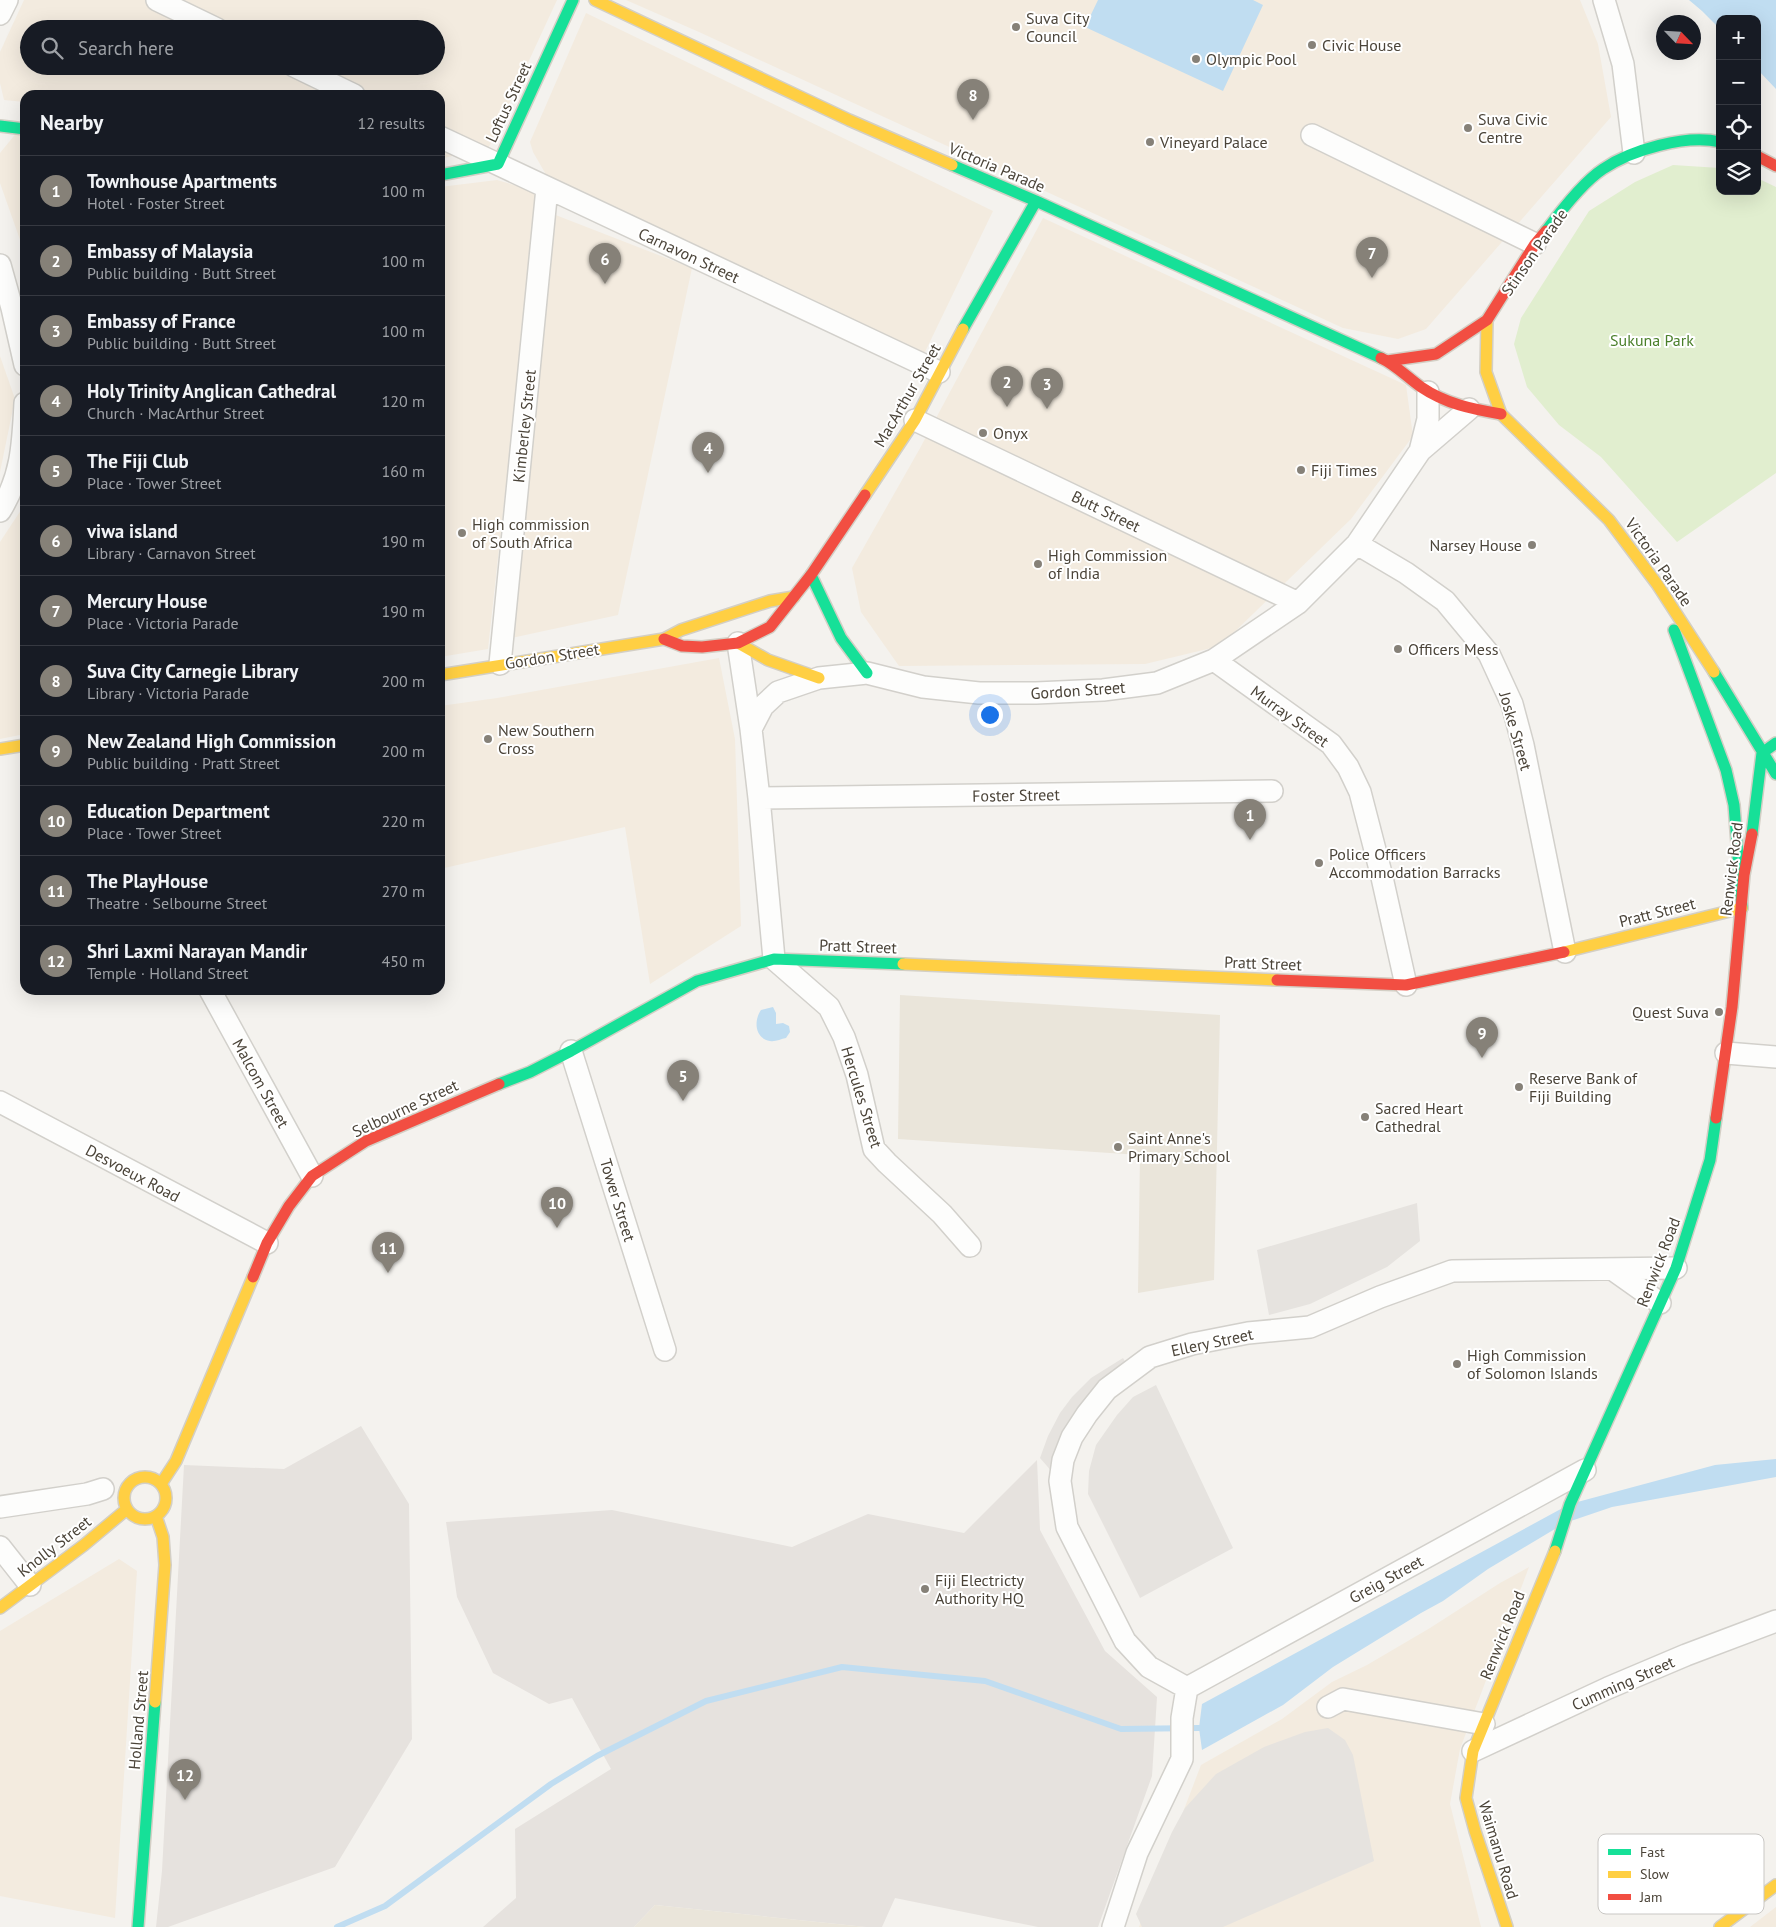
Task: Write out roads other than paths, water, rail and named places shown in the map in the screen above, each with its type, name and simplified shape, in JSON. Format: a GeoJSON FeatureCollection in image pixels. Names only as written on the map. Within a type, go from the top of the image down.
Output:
{"type":"FeatureCollection","features":[{"type":"Feature","properties":{"kind":"main road","name":"Loftus Street"},"geometry":{"type":"LineString","coordinates":[[445,174],[498,164],[573,0]]}},
{"type":"Feature","properties":{"kind":"main road","name":"Victoria Parade"},"geometry":{"type":"LineString","coordinates":[[595,0],[849,120],[1036,201],[1387,361],[1428,392],[1449,402],[1469,409],[1501,414]]}},
{"type":"Feature","properties":{"kind":"main road"},"geometry":{"type":"LineString","coordinates":[[0,126],[20,128]]}},
{"type":"Feature","properties":{"kind":"main road","name":"Stinson Parade"},"geometry":{"type":"LineString","coordinates":[[1387,361],[1436,354],[1486,320],[1535,244],[1569,201],[1602,169],[1634,154],[1670,142],[1716,141]]}},
{"type":"Feature","properties":{"kind":"main road"},"geometry":{"type":"LineString","coordinates":[[1761,158],[1776,166]]}},
{"type":"Feature","properties":{"kind":"main road","name":"MacArthur Street"},"geometry":{"type":"LineString","coordinates":[[664,639],[682,646],[702,647],[738,643],[770,627],[811,575],[915,420],[939,372],[1036,201]]}},
{"type":"Feature","properties":{"kind":"main road","name":"Victoria Parade"},"geometry":{"type":"LineString","coordinates":[[1486,320],[1486,372],[1501,414],[1609,520],[1657,584],[1776,774]]}},
{"type":"Feature","properties":{"kind":"main road"},"geometry":{"type":"LineString","coordinates":[[811,575],[824,600],[834,626],[848,649],[867,673]]}},
{"type":"Feature","properties":{"kind":"main road"},"geometry":{"type":"LineString","coordinates":[[1657,584],[1726,770],[1734,805],[1742,908]]}},
{"type":"Feature","properties":{"kind":"main road"},"geometry":{"type":"LineString","coordinates":[[664,639],[681,630],[770,601],[794,597]]}},
{"type":"Feature","properties":{"kind":"main road","name":"Gordon Street"},"geometry":{"type":"LineString","coordinates":[[445,674],[664,639]]}},
{"type":"Feature","properties":{"kind":"main road"},"geometry":{"type":"LineString","coordinates":[[738,643],[768,660],[819,678]]}},
{"type":"Feature","properties":{"kind":"main road"},"geometry":{"type":"LineString","coordinates":[[1762,753],[1776,743]]}},
{"type":"Feature","properties":{"kind":"main road"},"geometry":{"type":"LineString","coordinates":[[0,749],[20,746]]}},
{"type":"Feature","properties":{"kind":"main road","name":"Renwick Road"},"geometry":{"type":"LineString","coordinates":[[1473,1752],[1558,1540],[1570,1504],[1676,1268],[1710,1160],[1732,1007],[1744,875],[1752,833],[1762,753]]}},
{"type":"Feature","properties":{"kind":"main road","name":"Pratt Street"},"geometry":{"type":"LineString","coordinates":[[774,959],[1406,985],[1565,952],[1742,908]]}},
{"type":"Feature","properties":{"kind":"main road","name":"Selbourne Street"},"geometry":{"type":"LineString","coordinates":[[161,1484],[176,1461],[267,1244],[289,1206],[312,1176],[366,1141],[464,1098],[530,1072],[697,981],[774,959]]}},
{"type":"Feature","properties":{"kind":"main road"},"geometry":{"type":"LineString","coordinates":[[149,1478],[161,1484],[164,1490],[165,1505],[156,1516],[150,1519],[137,1518],[127,1509],[125,1503],[126,1490],[135,1480],[149,1478]]}},
{"type":"Feature","properties":{"kind":"main road","name":"Knolly Street"},"geometry":{"type":"LineString","coordinates":[[0,1608],[84,1545],[127,1509]]}},
{"type":"Feature","properties":{"kind":"main road","name":"Holland Street"},"geometry":{"type":"LineString","coordinates":[[138,1927],[166,1565],[164,1537],[156,1516]]}},
{"type":"Feature","properties":{"kind":"main road","name":"Waimanu Road"},"geometry":{"type":"LineString","coordinates":[[1473,1752],[1466,1798],[1475,1832],[1507,1927]]}},
{"type":"Feature","properties":{"kind":"main road"},"geometry":{"type":"LineString","coordinates":[[1764,1894],[1776,1885]]}},
{"type":"Feature","properties":{"kind":"main road"},"geometry":{"type":"LineString","coordinates":[[1720,1927],[1737,1914]]}},
{"type":"Feature","properties":{"kind":"street"},"geometry":{"type":"LineString","coordinates":[[0,14],[8,0]]}},
{"type":"Feature","properties":{"kind":"street"},"geometry":{"type":"LineString","coordinates":[[157,0],[198,20]]}},
{"type":"Feature","properties":{"kind":"street"},"geometry":{"type":"LineString","coordinates":[[1604,0],[1623,64],[1634,154]]}},
{"type":"Feature","properties":{"kind":"street"},"geometry":{"type":"LineString","coordinates":[[313,75],[344,90]]}},
{"type":"Feature","properties":{"kind":"street"},"geometry":{"type":"LineString","coordinates":[[1312,135],[1535,244]]}},
{"type":"Feature","properties":{"kind":"street","name":"Carnavon Street"},"geometry":{"type":"LineString","coordinates":[[445,139],[939,372]]}},
{"type":"Feature","properties":{"kind":"street","name":"Kimberley Street"},"geometry":{"type":"LineString","coordinates":[[500,664],[547,188]]}},
{"type":"Feature","properties":{"kind":"street"},"geometry":{"type":"LineString","coordinates":[[0,265],[20,343]]}},
{"type":"Feature","properties":{"kind":"street","name":"Gordon Street"},"geometry":{"type":"LineString","coordinates":[[1420,451],[1428,419],[1428,392]]}},
{"type":"Feature","properties":{"kind":"street","name":"Gordon Street"},"geometry":{"type":"LineString","coordinates":[[751,729],[763,706],[778,692],[819,678],[867,673],[923,687],[979,693],[1103,690],[1157,682],[1214,660],[1298,603],[1357,544],[1420,451],[1469,409]]}},
{"type":"Feature","properties":{"kind":"street","name":"Butt Street"},"geometry":{"type":"LineString","coordinates":[[915,420],[1298,603]]}},
{"type":"Feature","properties":{"kind":"street"},"geometry":{"type":"LineString","coordinates":[[0,511],[17,477],[20,464]]}},
{"type":"Feature","properties":{"kind":"street","name":"Joske Street"},"geometry":{"type":"LineString","coordinates":[[1357,544],[1406,573],[1445,601],[1489,654],[1512,704],[1523,745],[1565,952]]}},
{"type":"Feature","properties":{"kind":"street"},"geometry":{"type":"LineString","coordinates":[[738,643],[759,798],[774,959]]}},
{"type":"Feature","properties":{"kind":"street","name":"Murray Street"},"geometry":{"type":"LineString","coordinates":[[1214,660],[1331,744],[1348,767],[1360,792],[1381,873],[1406,985]]}},
{"type":"Feature","properties":{"kind":"street","name":"Foster Street"},"geometry":{"type":"LineString","coordinates":[[759,798],[1272,792]]}},
{"type":"Feature","properties":{"kind":"street","name":"Hercules Street"},"geometry":{"type":"LineString","coordinates":[[774,959],[829,1007],[844,1037],[858,1075],[874,1149],[886,1163],[942,1214],[970,1246]]}},
{"type":"Feature","properties":{"kind":"street","name":"Malcom Street"},"geometry":{"type":"LineString","coordinates":[[213,995],[312,1176]]}},
{"type":"Feature","properties":{"kind":"street","name":"Tower Street"},"geometry":{"type":"LineString","coordinates":[[571,1051],[665,1350]]}},
{"type":"Feature","properties":{"kind":"street"},"geometry":{"type":"LineString","coordinates":[[1726,1052],[1776,1057]]}},
{"type":"Feature","properties":{"kind":"street","name":"Desvoeux Road"},"geometry":{"type":"LineString","coordinates":[[0,1102],[267,1244]]}},
{"type":"Feature","properties":{"kind":"street","name":"Ellery Street"},"geometry":{"type":"LineString","coordinates":[[1187,1688],[1149,1667],[1125,1641],[1066,1527],[1060,1481],[1063,1460],[1072,1437],[1107,1389],[1150,1357],[1192,1344],[1248,1333],[1310,1326],[1380,1297],[1452,1271],[1676,1268]]}},
{"type":"Feature","properties":{"kind":"street"},"geometry":{"type":"LineString","coordinates":[[1612,1269],[1660,1303]]}},
{"type":"Feature","properties":{"kind":"street","name":"Greig Street"},"geometry":{"type":"LineString","coordinates":[[1187,1688],[1585,1470]]}},
{"type":"Feature","properties":{"kind":"street"},"geometry":{"type":"LineString","coordinates":[[0,1507],[87,1494],[103,1489]]}},
{"type":"Feature","properties":{"kind":"street"},"geometry":{"type":"LineString","coordinates":[[0,1547],[30,1585]]}},
{"type":"Feature","properties":{"kind":"street","name":"Cumming Street"},"geometry":{"type":"LineString","coordinates":[[1473,1752],[1608,1688],[1686,1655],[1776,1621]]}},
{"type":"Feature","properties":{"kind":"street"},"geometry":{"type":"LineString","coordinates":[[1113,1927],[1137,1853],[1182,1759],[1182,1718],[1187,1688]]}},
{"type":"Feature","properties":{"kind":"street"},"geometry":{"type":"LineString","coordinates":[[1328,1707],[1343,1699],[1484,1724]]}},
{"type":"Feature","properties":{"kind":"water","name":"Olympic Pool"},"geometry":{"type":"Polygon","coordinates":[[[1098,0],[1253,0],[1263,5],[1223,91],[1085,27],[1098,0]]]}},
{"type":"Feature","properties":{"kind":"water"},"geometry":{"type":"Polygon","coordinates":[[[1689,0],[1776,0],[1776,89],[1761,73],[1761,15],[1716,15],[1716,25],[1689,0]]]}},
{"type":"Feature","properties":{"kind":"water"},"geometry":{"type":"Polygon","coordinates":[[[773,1007],[776,1013],[776,1024],[783,1023],[789,1026],[790,1032],[786,1038],[776,1041],[765,1039],[758,1033],[757,1028],[757,1019],[761,1010],[773,1007]]]}},
{"type":"Feature","properties":{"kind":"water"},"geometry":{"type":"Polygon","coordinates":[[[1776,1459],[1776,1477],[1612,1507],[1565,1523],[1488,1569],[1443,1601],[1333,1667],[1283,1705],[1202,1750],[1199,1728],[1202,1704],[1570,1504],[1715,1465],[1776,1459]]]}},
{"type":"Feature","properties":{"kind":"waterway"},"geometry":{"type":"LineString","coordinates":[[337,1927],[385,1906],[551,1784],[597,1756],[706,1701],[842,1667],[985,1681],[1121,1729],[1199,1728]]}},
{"type":"Feature","properties":{"kind":"place","name":"Suva City Council"},"geometry":{"type":"Point","coordinates":[1016,27]}},
{"type":"Feature","properties":{"kind":"place","name":"Civic House"},"geometry":{"type":"Point","coordinates":[1312,45]}},
{"type":"Feature","properties":{"kind":"place","name":"Olympic Pool"},"geometry":{"type":"Point","coordinates":[1196,59]}},
{"type":"Feature","properties":{"kind":"place","name":"Suva City Carnegie Library"},"geometry":{"type":"Point","coordinates":[973,120]}},
{"type":"Feature","properties":{"kind":"place","name":"Suva Civic Centre"},"geometry":{"type":"Point","coordinates":[1468,128]}},
{"type":"Feature","properties":{"kind":"place","name":"Vineyard Palace"},"geometry":{"type":"Point","coordinates":[1150,142]}},
{"type":"Feature","properties":{"kind":"place","name":"Mercury House"},"geometry":{"type":"Point","coordinates":[1372,278]}},
{"type":"Feature","properties":{"kind":"place","name":"viwa island"},"geometry":{"type":"Point","coordinates":[605,284]}},
{"type":"Feature","properties":{"kind":"place","name":"Embassy of Malaysia"},"geometry":{"type":"Point","coordinates":[1007,407]}},
{"type":"Feature","properties":{"kind":"place","name":"Embassy of France"},"geometry":{"type":"Point","coordinates":[1047,409]}},
{"type":"Feature","properties":{"kind":"place","name":"Onyx"},"geometry":{"type":"Point","coordinates":[983,433]}},
{"type":"Feature","properties":{"kind":"place","name":"Fiji Times"},"geometry":{"type":"Point","coordinates":[1301,470]}},
{"type":"Feature","properties":{"kind":"place","name":"Holy Trinity Anglican Cathedral"},"geometry":{"type":"Point","coordinates":[708,473]}},
{"type":"Feature","properties":{"kind":"place","name":"High commission of South Africa"},"geometry":{"type":"Point","coordinates":[462,533]}},
{"type":"Feature","properties":{"kind":"place","name":"Narsey House"},"geometry":{"type":"Point","coordinates":[1532,545]}},
{"type":"Feature","properties":{"kind":"place","name":"High Commission of India"},"geometry":{"type":"Point","coordinates":[1038,564]}},
{"type":"Feature","properties":{"kind":"place","name":"Officers Mess"},"geometry":{"type":"Point","coordinates":[1398,649]}},
{"type":"Feature","properties":{"kind":"place","name":"New Southern Cross"},"geometry":{"type":"Point","coordinates":[488,739]}},
{"type":"Feature","properties":{"kind":"place","name":"Townhouse Apartments"},"geometry":{"type":"Point","coordinates":[1250,840]}},
{"type":"Feature","properties":{"kind":"place","name":"Police Officers Accommodation Barracks"},"geometry":{"type":"Point","coordinates":[1319,863]}},
{"type":"Feature","properties":{"kind":"place","name":"Quest Suva"},"geometry":{"type":"Point","coordinates":[1719,1012]}},
{"type":"Feature","properties":{"kind":"place","name":"New Zealand High Commission"},"geometry":{"type":"Point","coordinates":[1482,1058]}},
{"type":"Feature","properties":{"kind":"place","name":"Reserve Bank of Fiji Building"},"geometry":{"type":"Point","coordinates":[1519,1087]}},
{"type":"Feature","properties":{"kind":"place","name":"The Fiji Club"},"geometry":{"type":"Point","coordinates":[683,1101]}},
{"type":"Feature","properties":{"kind":"place","name":"Sacred Heart Cathedral"},"geometry":{"type":"Point","coordinates":[1365,1117]}},
{"type":"Feature","properties":{"kind":"place","name":"Saint Anne's Primary School"},"geometry":{"type":"Point","coordinates":[1118,1147]}},
{"type":"Feature","properties":{"kind":"place","name":"Education Department"},"geometry":{"type":"Point","coordinates":[557,1228]}},
{"type":"Feature","properties":{"kind":"place","name":"The PlayHouse"},"geometry":{"type":"Point","coordinates":[388,1273]}},
{"type":"Feature","properties":{"kind":"place","name":"High Commission of Solomon Islands"},"geometry":{"type":"Point","coordinates":[1457,1364]}},
{"type":"Feature","properties":{"kind":"place","name":"Fiji Electricty Authority HQ"},"geometry":{"type":"Point","coordinates":[925,1589]}},
{"type":"Feature","properties":{"kind":"place","name":"Shri Laxmi Narayan Mandir"},"geometry":{"type":"Point","coordinates":[185,1800]}},
{"type":"Feature","properties":{"kind":"park label","name":"Sukuna Park"},"geometry":{"type":"Point","coordinates":[1652,340]}}]}
